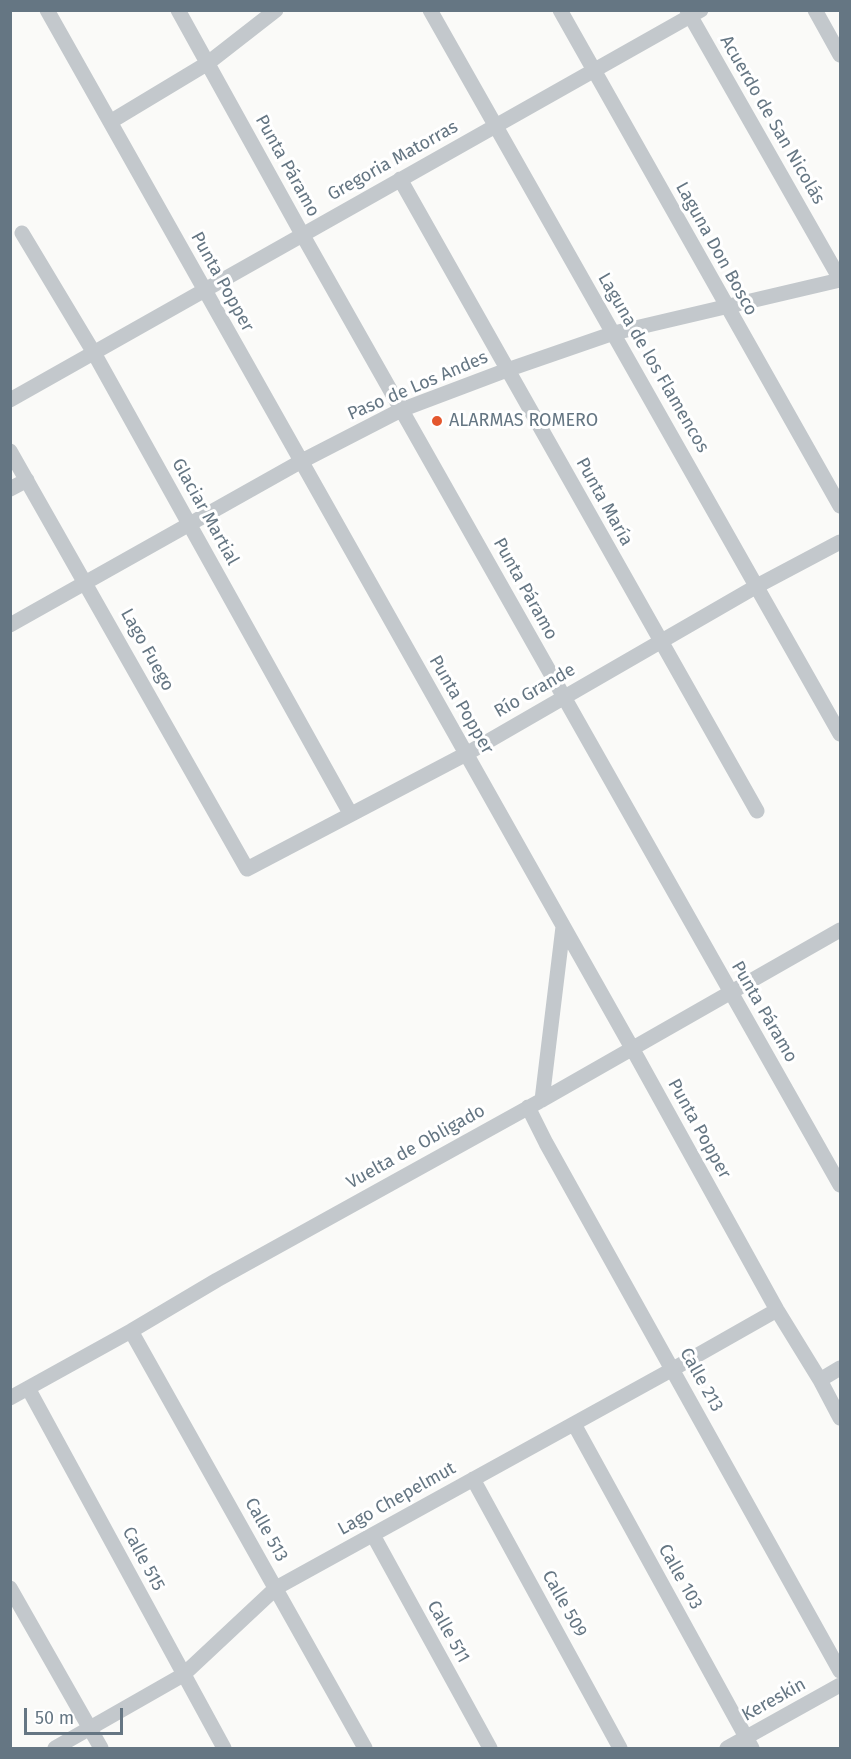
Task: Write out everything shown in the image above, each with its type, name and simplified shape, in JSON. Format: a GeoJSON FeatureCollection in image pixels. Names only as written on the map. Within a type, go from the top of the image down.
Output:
{"type":"FeatureCollection","features":[{"type":"Feature","properties":{"kind":"street","name":"Punta Popper"},"geometry":{"type":"LineString","coordinates":[[47,10],[632,1048],[777,1310],[820,1380],[840,1418]]}},
{"type":"Feature","properties":{"kind":"street","name":"Punta Páramo"},"geometry":{"type":"LineString","coordinates":[[178,10],[401,410],[840,1185]]}},
{"type":"Feature","properties":{"kind":"street"},"geometry":{"type":"LineString","coordinates":[[110,122],[208,63],[276,10]]}},
{"type":"Feature","properties":{"kind":"street","name":"Laguna de los Flamencos"},"geometry":{"type":"LineString","coordinates":[[430,10],[840,734]]}},
{"type":"Feature","properties":{"kind":"street","name":"Laguna Don Bosco"},"geometry":{"type":"LineString","coordinates":[[560,10],[840,506]]}},
{"type":"Feature","properties":{"kind":"street"},"geometry":{"type":"LineString","coordinates":[[815,10],[840,56]]}},
{"type":"Feature","properties":{"kind":"street","name":"Gregoria Matorras"},"geometry":{"type":"LineString","coordinates":[[10,400],[593,71],[693,12]]}},
{"type":"Feature","properties":{"kind":"street","name":"Acuerdo de San Nicolás"},"geometry":{"type":"LineString","coordinates":[[693,12],[840,280]]}},
{"type":"Feature","properties":{"kind":"street","name":"Punta María"},"geometry":{"type":"LineString","coordinates":[[400,179],[757,811]]}},
{"type":"Feature","properties":{"kind":"street","name":"Glaciar Martial"},"geometry":{"type":"LineString","coordinates":[[22,233],[94,353],[350,813]]}},
{"type":"Feature","properties":{"kind":"street","name":"Paso de Los Andes"},"geometry":{"type":"LineString","coordinates":[[10,625],[188,523],[401,410],[614,333],[840,280]]}},
{"type":"Feature","properties":{"kind":"street","name":"Lago Fuego"},"geometry":{"type":"LineString","coordinates":[[10,451],[247,869]]}},
{"type":"Feature","properties":{"kind":"street"},"geometry":{"type":"LineString","coordinates":[[10,489],[27,480]]}},
{"type":"Feature","properties":{"kind":"street","name":"Río Grande"},"geometry":{"type":"LineString","coordinates":[[247,869],[466,754],[757,586],[840,542]]}},
{"type":"Feature","properties":{"kind":"street"},"geometry":{"type":"LineString","coordinates":[[542,1100],[563,927]]}},
{"type":"Feature","properties":{"kind":"street","name":"Vuelta de Obligado"},"geometry":{"type":"LineString","coordinates":[[10,1398],[840,930]]}},
{"type":"Feature","properties":{"kind":"street","name":"Calle 213"},"geometry":{"type":"LineString","coordinates":[[528,1107],[840,1671]]}},
{"type":"Feature","properties":{"kind":"street","name":"Lago Chepelmut"},"geometry":{"type":"LineString","coordinates":[[55,1749],[183,1675],[276,1588],[777,1310]]}},
{"type":"Feature","properties":{"kind":"street","name":"Calle 513"},"geometry":{"type":"LineString","coordinates":[[131,1331],[365,1749]]}},
{"type":"Feature","properties":{"kind":"street"},"geometry":{"type":"LineString","coordinates":[[820,1380],[840,1368]]}},
{"type":"Feature","properties":{"kind":"street","name":"Calle 515"},"geometry":{"type":"LineString","coordinates":[[28,1388],[224,1749]]}},
{"type":"Feature","properties":{"kind":"street","name":"Calle 103"},"geometry":{"type":"LineString","coordinates":[[574,1424],[749,1743]]}},
{"type":"Feature","properties":{"kind":"street","name":"Calle 509"},"geometry":{"type":"LineString","coordinates":[[473,1479],[620,1749]]}},
{"type":"Feature","properties":{"kind":"street","name":"Calle 511"},"geometry":{"type":"LineString","coordinates":[[373,1535],[490,1749]]}},
{"type":"Feature","properties":{"kind":"street"},"geometry":{"type":"LineString","coordinates":[[10,1588],[101,1749]]}},
{"type":"Feature","properties":{"kind":"street","name":"Kereskin"},"geometry":{"type":"LineString","coordinates":[[727,1749],[749,1743],[840,1685]]}},
{"type":"Feature","properties":{"kind":"place","name":"ALARMAS ROMERO"},"geometry":{"type":"Point","coordinates":[437,421]}}]}
